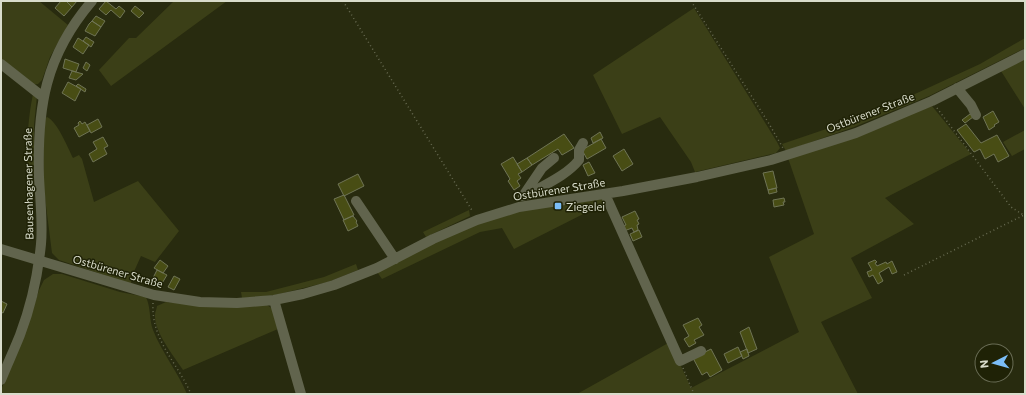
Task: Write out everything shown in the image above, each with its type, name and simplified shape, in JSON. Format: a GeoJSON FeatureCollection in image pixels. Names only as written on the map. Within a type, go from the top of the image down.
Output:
{"type":"FeatureCollection","features":[{"type":"Feature","properties":{"kind":"street","name":"Bausenhagener Straße"},"geometry":{"type":"LineString","coordinates":[[1,380],[22,328],[31,299],[39,260],[42,233],[39,134],[43,97],[57,56],[69,33],[92,1]]}},
{"type":"Feature","properties":{"kind":"street","name":"Ostbürener Straße"},"geometry":{"type":"LineString","coordinates":[[1,249],[154,296],[200,302],[237,303],[274,300],[303,294],[334,285],[396,259],[433,238],[477,220],[519,207],[605,194],[697,177],[787,155],[856,133],[932,101],[1025,54]]}},
{"type":"Feature","properties":{"kind":"street"},"geometry":{"type":"LineString","coordinates":[[1,64],[43,97]]}},
{"type":"Feature","properties":{"kind":"street"},"geometry":{"type":"LineString","coordinates":[[957,88],[971,105],[976,115]]}},
{"type":"Feature","properties":{"kind":"street"},"geometry":{"type":"LineString","coordinates":[[524,195],[529,194],[576,165],[580,160],[579,150],[583,143]]}},
{"type":"Feature","properties":{"kind":"street"},"geometry":{"type":"LineString","coordinates":[[519,207],[521,199],[542,168],[554,158]]}},
{"type":"Feature","properties":{"kind":"street"},"geometry":{"type":"LineString","coordinates":[[605,194],[680,361],[701,351]]}},
{"type":"Feature","properties":{"kind":"street"},"geometry":{"type":"LineString","coordinates":[[356,201],[396,259]]}},
{"type":"Feature","properties":{"kind":"street"},"geometry":{"type":"LineString","coordinates":[[274,300],[301,394]]}},
{"type":"Feature","properties":{"kind":"path"},"geometry":{"type":"LineString","coordinates":[[343,1],[477,220]]}},
{"type":"Feature","properties":{"kind":"path"},"geometry":{"type":"LineString","coordinates":[[690,1],[768,122],[787,155]]}},
{"type":"Feature","properties":{"kind":"path"},"geometry":{"type":"LineString","coordinates":[[932,101],[1011,207],[1025,216]]}},
{"type":"Feature","properties":{"kind":"path"},"geometry":{"type":"LineString","coordinates":[[904,275],[1025,216]]}},
{"type":"Feature","properties":{"kind":"path"},"geometry":{"type":"LineString","coordinates":[[154,296],[153,315],[160,341],[191,394]]}},
{"type":"Feature","properties":{"kind":"path"},"geometry":{"type":"LineString","coordinates":[[680,361],[694,394]]}},
{"type":"Feature","properties":{"kind":"green space"},"geometry":{"type":"Polygon","coordinates":[[[1,1],[39,1],[68,25],[50,57],[42,80],[38,84],[31,85],[1,61],[1,1]]]}},
{"type":"Feature","properties":{"kind":"green space"},"geometry":{"type":"Polygon","coordinates":[[[174,1],[227,1],[111,86],[99,70],[129,38],[136,38],[174,1]]]}},
{"type":"Feature","properties":{"kind":"green space"},"geometry":{"type":"Polygon","coordinates":[[[694,8],[777,142],[780,148],[776,153],[695,172],[691,162],[660,117],[622,134],[593,75],[694,8]]]}},
{"type":"Feature","properties":{"kind":"green space"},"geometry":{"type":"Polygon","coordinates":[[[1025,38],[1025,48],[929,96],[854,127],[786,151],[782,144],[891,105],[980,64],[1025,38]]]}},
{"type":"Feature","properties":{"kind":"green space"},"geometry":{"type":"Polygon","coordinates":[[[1025,58],[1025,109],[1001,71],[1025,58]]]}},
{"type":"Feature","properties":{"kind":"green space"},"geometry":{"type":"Polygon","coordinates":[[[33,94],[37,96],[34,125],[34,227],[29,227],[27,143],[33,94]]]}},
{"type":"Feature","properties":{"kind":"green space"},"geometry":{"type":"Polygon","coordinates":[[[932,106],[971,154],[885,198],[914,224],[851,258],[872,298],[821,322],[858,394],[577,394],[670,342],[691,388],[799,332],[769,257],[814,234],[788,158],[932,106]]]}},
{"type":"Feature","properties":{"kind":"green space"},"geometry":{"type":"Polygon","coordinates":[[[47,117],[55,124],[73,158],[79,155],[82,159],[94,202],[138,181],[179,231],[155,262],[141,256],[132,276],[131,284],[59,260],[52,253],[44,190],[43,119],[47,117]]]}},
{"type":"Feature","properties":{"kind":"green space"},"geometry":{"type":"Polygon","coordinates":[[[1025,130],[1025,149],[1012,156],[1003,142],[1025,130]]]}},
{"type":"Feature","properties":{"kind":"green space"},"geometry":{"type":"Polygon","coordinates":[[[604,196],[607,202],[514,249],[502,228],[480,232],[382,279],[377,272],[440,239],[479,223],[525,210],[604,196]]]}},
{"type":"Feature","properties":{"kind":"green space"},"geometry":{"type":"Polygon","coordinates":[[[469,210],[470,216],[426,237],[423,232],[469,210]]]}},
{"type":"Feature","properties":{"kind":"green space"},"geometry":{"type":"Polygon","coordinates":[[[356,264],[358,270],[328,282],[275,295],[242,298],[241,292],[266,292],[324,277],[356,264]]]}},
{"type":"Feature","properties":{"kind":"green space"},"geometry":{"type":"Polygon","coordinates":[[[53,274],[62,274],[120,292],[146,297],[149,305],[153,330],[187,394],[1,394],[1,390],[32,312],[39,290],[44,280],[53,274]]]}},
{"type":"Feature","properties":{"kind":"green space"},"geometry":{"type":"Polygon","coordinates":[[[166,302],[221,307],[267,305],[273,309],[278,329],[183,370],[165,344],[156,322],[155,314],[157,306],[166,302]]]}},
{"type":"Feature","properties":{"kind":"building"},"geometry":{"type":"Polygon","coordinates":[[[61,1],[66,1],[72,7],[64,16],[55,8],[61,1]]]}},
{"type":"Feature","properties":{"kind":"building"},"geometry":{"type":"Polygon","coordinates":[[[66,1],[77,1],[72,7],[66,1]]]}},
{"type":"Feature","properties":{"kind":"building"},"geometry":{"type":"Polygon","coordinates":[[[106,1],[116,9],[119,6],[125,11],[120,18],[111,10],[106,15],[99,9],[106,1]]]}},
{"type":"Feature","properties":{"kind":"building"},"geometry":{"type":"Polygon","coordinates":[[[135,6],[144,13],[139,18],[131,11],[135,6]]]}},
{"type":"Feature","properties":{"kind":"building"},"geometry":{"type":"Polygon","coordinates":[[[96,16],[105,21],[101,27],[92,21],[96,16]]]}},
{"type":"Feature","properties":{"kind":"building"},"geometry":{"type":"Polygon","coordinates":[[[92,21],[101,27],[95,36],[85,31],[92,21]]]}},
{"type":"Feature","properties":{"kind":"building"},"geometry":{"type":"Polygon","coordinates":[[[86,37],[94,42],[91,47],[83,41],[86,37]]]}},
{"type":"Feature","properties":{"kind":"building"},"geometry":{"type":"Polygon","coordinates":[[[78,38],[89,45],[83,54],[73,47],[78,38]]]}},
{"type":"Feature","properties":{"kind":"building"},"geometry":{"type":"Polygon","coordinates":[[[65,59],[79,64],[76,72],[63,68],[65,59]]]}},
{"type":"Feature","properties":{"kind":"building"},"geometry":{"type":"Polygon","coordinates":[[[86,62],[90,65],[87,71],[83,68],[86,62]]]}},
{"type":"Feature","properties":{"kind":"building"},"geometry":{"type":"Polygon","coordinates":[[[72,71],[83,74],[76,80],[69,78],[72,71]]]}},
{"type":"Feature","properties":{"kind":"building"},"geometry":{"type":"Polygon","coordinates":[[[68,82],[81,89],[75,101],[62,93],[68,82]]]}},
{"type":"Feature","properties":{"kind":"building"},"geometry":{"type":"Polygon","coordinates":[[[78,84],[86,89],[85,92],[76,86],[78,84]]]}},
{"type":"Feature","properties":{"kind":"building"},"geometry":{"type":"Polygon","coordinates":[[[993,111],[999,122],[989,130],[983,117],[993,111]]]}},
{"type":"Feature","properties":{"kind":"building"},"geometry":{"type":"Polygon","coordinates":[[[970,114],[973,117],[965,123],[962,120],[970,114]]]}},
{"type":"Feature","properties":{"kind":"building"},"geometry":{"type":"Polygon","coordinates":[[[98,119],[102,127],[91,133],[87,125],[98,119]]]}},
{"type":"Feature","properties":{"kind":"building"},"geometry":{"type":"Polygon","coordinates":[[[80,121],[82,124],[85,122],[90,131],[79,137],[74,128],[79,125],[78,123],[80,121]]]}},
{"type":"Feature","properties":{"kind":"building"},"geometry":{"type":"Polygon","coordinates":[[[966,124],[981,143],[997,135],[1009,156],[998,162],[994,154],[985,159],[980,149],[974,152],[957,130],[966,124]]]}},
{"type":"Feature","properties":{"kind":"building"},"geometry":{"type":"Polygon","coordinates":[[[600,132],[603,138],[593,143],[591,138],[600,132]]]}},
{"type":"Feature","properties":{"kind":"building"},"geometry":{"type":"Polygon","coordinates":[[[564,134],[574,148],[562,155],[558,149],[532,165],[527,158],[564,134]]]}},
{"type":"Feature","properties":{"kind":"building"},"geometry":{"type":"Polygon","coordinates":[[[103,137],[108,146],[104,148],[107,154],[93,162],[89,154],[97,149],[93,142],[103,137]]]}},
{"type":"Feature","properties":{"kind":"building"},"geometry":{"type":"Polygon","coordinates":[[[601,139],[606,148],[587,159],[582,150],[601,139]]]}},
{"type":"Feature","properties":{"kind":"building"},"geometry":{"type":"Polygon","coordinates":[[[624,149],[633,164],[622,171],[613,156],[624,149]]]}},
{"type":"Feature","properties":{"kind":"building"},"geometry":{"type":"Polygon","coordinates":[[[513,157],[522,172],[518,174],[521,178],[517,181],[520,186],[514,190],[508,181],[510,179],[501,164],[513,157]]]}},
{"type":"Feature","properties":{"kind":"building"},"geometry":{"type":"Polygon","coordinates":[[[527,158],[532,165],[522,172],[517,164],[527,158]]]}},
{"type":"Feature","properties":{"kind":"building"},"geometry":{"type":"Polygon","coordinates":[[[589,162],[595,173],[588,176],[583,165],[589,162]]]}},
{"type":"Feature","properties":{"kind":"building"},"geometry":{"type":"Polygon","coordinates":[[[773,171],[777,188],[768,190],[763,173],[773,171]]]}},
{"type":"Feature","properties":{"kind":"building"},"geometry":{"type":"Polygon","coordinates":[[[358,174],[364,186],[344,196],[338,184],[358,174]]]}},
{"type":"Feature","properties":{"kind":"building"},"geometry":{"type":"Polygon","coordinates":[[[776,188],[777,192],[769,194],[768,190],[776,188]]]}},
{"type":"Feature","properties":{"kind":"building"},"geometry":{"type":"Polygon","coordinates":[[[344,195],[354,215],[344,220],[334,199],[344,195]]]}},
{"type":"Feature","properties":{"kind":"building"},"geometry":{"type":"Polygon","coordinates":[[[784,198],[784,205],[774,207],[773,200],[784,198]]]}},
{"type":"Feature","properties":{"kind":"building"},"geometry":{"type":"Polygon","coordinates":[[[635,211],[639,219],[637,220],[639,224],[637,225],[638,230],[634,232],[632,228],[624,231],[622,226],[626,225],[622,217],[635,211]]]}},
{"type":"Feature","properties":{"kind":"building"},"geometry":{"type":"Polygon","coordinates":[[[353,216],[357,221],[358,226],[348,231],[343,220],[353,216]]]}},
{"type":"Feature","properties":{"kind":"building"},"geometry":{"type":"Polygon","coordinates":[[[639,230],[642,237],[633,241],[630,234],[639,230]]]}},
{"type":"Feature","properties":{"kind":"building"},"geometry":{"type":"Polygon","coordinates":[[[160,260],[168,266],[163,273],[154,268],[160,260]]]}},
{"type":"Feature","properties":{"kind":"building"},"geometry":{"type":"Polygon","coordinates":[[[875,260],[877,262],[875,263],[877,266],[886,262],[887,264],[892,261],[897,272],[892,274],[889,267],[879,273],[883,281],[878,284],[873,275],[869,277],[867,272],[872,270],[868,263],[875,260]]]}},
{"type":"Feature","properties":{"kind":"building"},"geometry":{"type":"Polygon","coordinates":[[[157,270],[167,275],[161,285],[152,280],[157,270]]]}},
{"type":"Feature","properties":{"kind":"building"},"geometry":{"type":"Polygon","coordinates":[[[174,276],[180,279],[174,290],[168,287],[174,276]]]}},
{"type":"Feature","properties":{"kind":"building"},"geometry":{"type":"Polygon","coordinates":[[[1,301],[7,304],[3,313],[1,312],[1,301]]]}},
{"type":"Feature","properties":{"kind":"building"},"geometry":{"type":"Polygon","coordinates":[[[698,318],[702,325],[699,327],[704,335],[694,340],[696,343],[689,347],[684,339],[689,336],[683,325],[698,318]]]}},
{"type":"Feature","properties":{"kind":"building"},"geometry":{"type":"Polygon","coordinates":[[[749,327],[757,349],[748,353],[740,332],[749,327]]]}},
{"type":"Feature","properties":{"kind":"building"},"geometry":{"type":"Polygon","coordinates":[[[738,347],[742,356],[728,363],[724,354],[738,347]]]}},
{"type":"Feature","properties":{"kind":"building"},"geometry":{"type":"Polygon","coordinates":[[[711,349],[722,370],[710,377],[707,372],[702,375],[693,358],[711,349]]]}},
{"type":"Feature","properties":{"kind":"building"},"geometry":{"type":"Polygon","coordinates":[[[747,349],[749,356],[743,359],[740,352],[747,349]]]}},
{"type":"Feature","properties":{"kind":"place","name":"Ziegelei"},"geometry":{"type":"Point","coordinates":[558,206]}}]}
